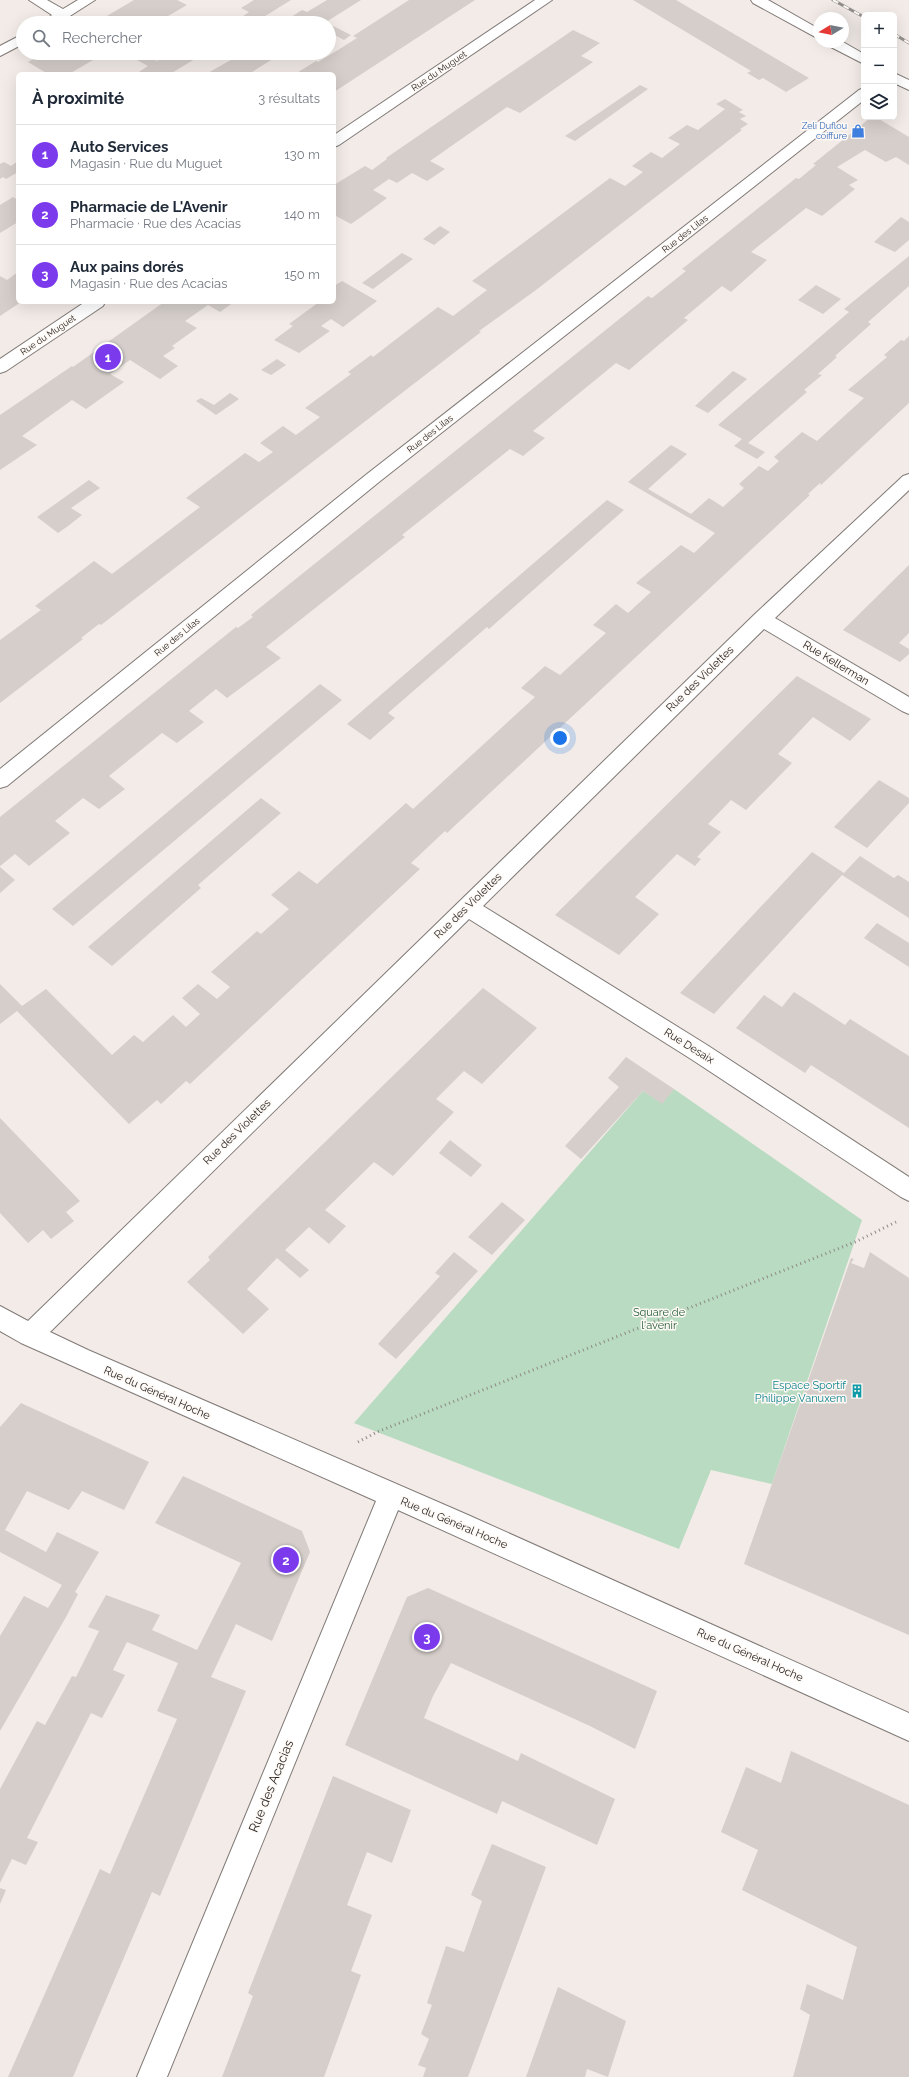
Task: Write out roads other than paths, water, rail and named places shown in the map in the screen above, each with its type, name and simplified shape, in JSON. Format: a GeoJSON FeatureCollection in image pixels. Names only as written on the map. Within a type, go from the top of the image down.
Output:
{"type":"FeatureCollection","features":[{"type":"Feature","properties":{"kind":"street"},"geometry":{"type":"LineString","coordinates":[[36,0],[63,15],[88,0]]}},
{"type":"Feature","properties":{"kind":"street","name":"Rue du Muguet"},"geometry":{"type":"LineString","coordinates":[[336,141],[545,0]]}},
{"type":"Feature","properties":{"kind":"street"},"geometry":{"type":"LineString","coordinates":[[758,0],[813,32]]}},
{"type":"Feature","properties":{"kind":"street"},"geometry":{"type":"LineString","coordinates":[[0,52],[16,42]]}},
{"type":"Feature","properties":{"kind":"street"},"geometry":{"type":"LineString","coordinates":[[843,48],[861,58]]}},
{"type":"Feature","properties":{"kind":"street"},"geometry":{"type":"LineString","coordinates":[[897,79],[909,86]]}},
{"type":"Feature","properties":{"kind":"street","name":"Rue des Lilas"},"geometry":{"type":"LineString","coordinates":[[0,780],[373,478],[861,95]]}},
{"type":"Feature","properties":{"kind":"street","name":"Rue du Muguet"},"geometry":{"type":"LineString","coordinates":[[0,367],[94,304]]}},
{"type":"Feature","properties":{"kind":"street","name":"Rue des Violettes"},"geometry":{"type":"LineString","coordinates":[[10,1328],[467,907],[762,619],[909,480]]}},
{"type":"Feature","properties":{"kind":"street","name":"Rue Kellerman"},"geometry":{"type":"LineString","coordinates":[[762,619],[909,706]]}},
{"type":"Feature","properties":{"kind":"street","name":"Rue Desaix"},"geometry":{"type":"LineString","coordinates":[[467,907],[699,1052],[909,1190]]}},
{"type":"Feature","properties":{"kind":"street","name":"Rue du Général Hoche"},"geometry":{"type":"LineString","coordinates":[[10,1328],[466,1528],[909,1727]]}},
{"type":"Feature","properties":{"kind":"street","name":"Rue des Acacias"},"geometry":{"type":"LineString","coordinates":[[152,2077],[391,1496]]}},
{"type":"Feature","properties":{"kind":"railway"},"geometry":{"type":"LineString","coordinates":[[833,0],[861,15]]}},
{"type":"Feature","properties":{"kind":"railway"},"geometry":{"type":"LineString","coordinates":[[897,36],[909,43]]}},
{"type":"Feature","properties":{"kind":"place","name":"Zeli Duflou coiffure"},"geometry":{"type":"Point","coordinates":[858,131]}},
{"type":"Feature","properties":{"kind":"place","name":"Auto Services"},"geometry":{"type":"Point","coordinates":[108,357]}},
{"type":"Feature","properties":{"kind":"place","name":"Espace Sportif Philippe Vanuxem"},"geometry":{"type":"Point","coordinates":[857,1391]}},
{"type":"Feature","properties":{"kind":"place","name":"Pharmacie de L'Avenir"},"geometry":{"type":"Point","coordinates":[286,1560]}},
{"type":"Feature","properties":{"kind":"place","name":"Aux pains dorés"},"geometry":{"type":"Point","coordinates":[427,1637]}},
{"type":"Feature","properties":{"kind":"park label","name":"Square de l'avenir"},"geometry":{"type":"Point","coordinates":[659,1318]}}]}
